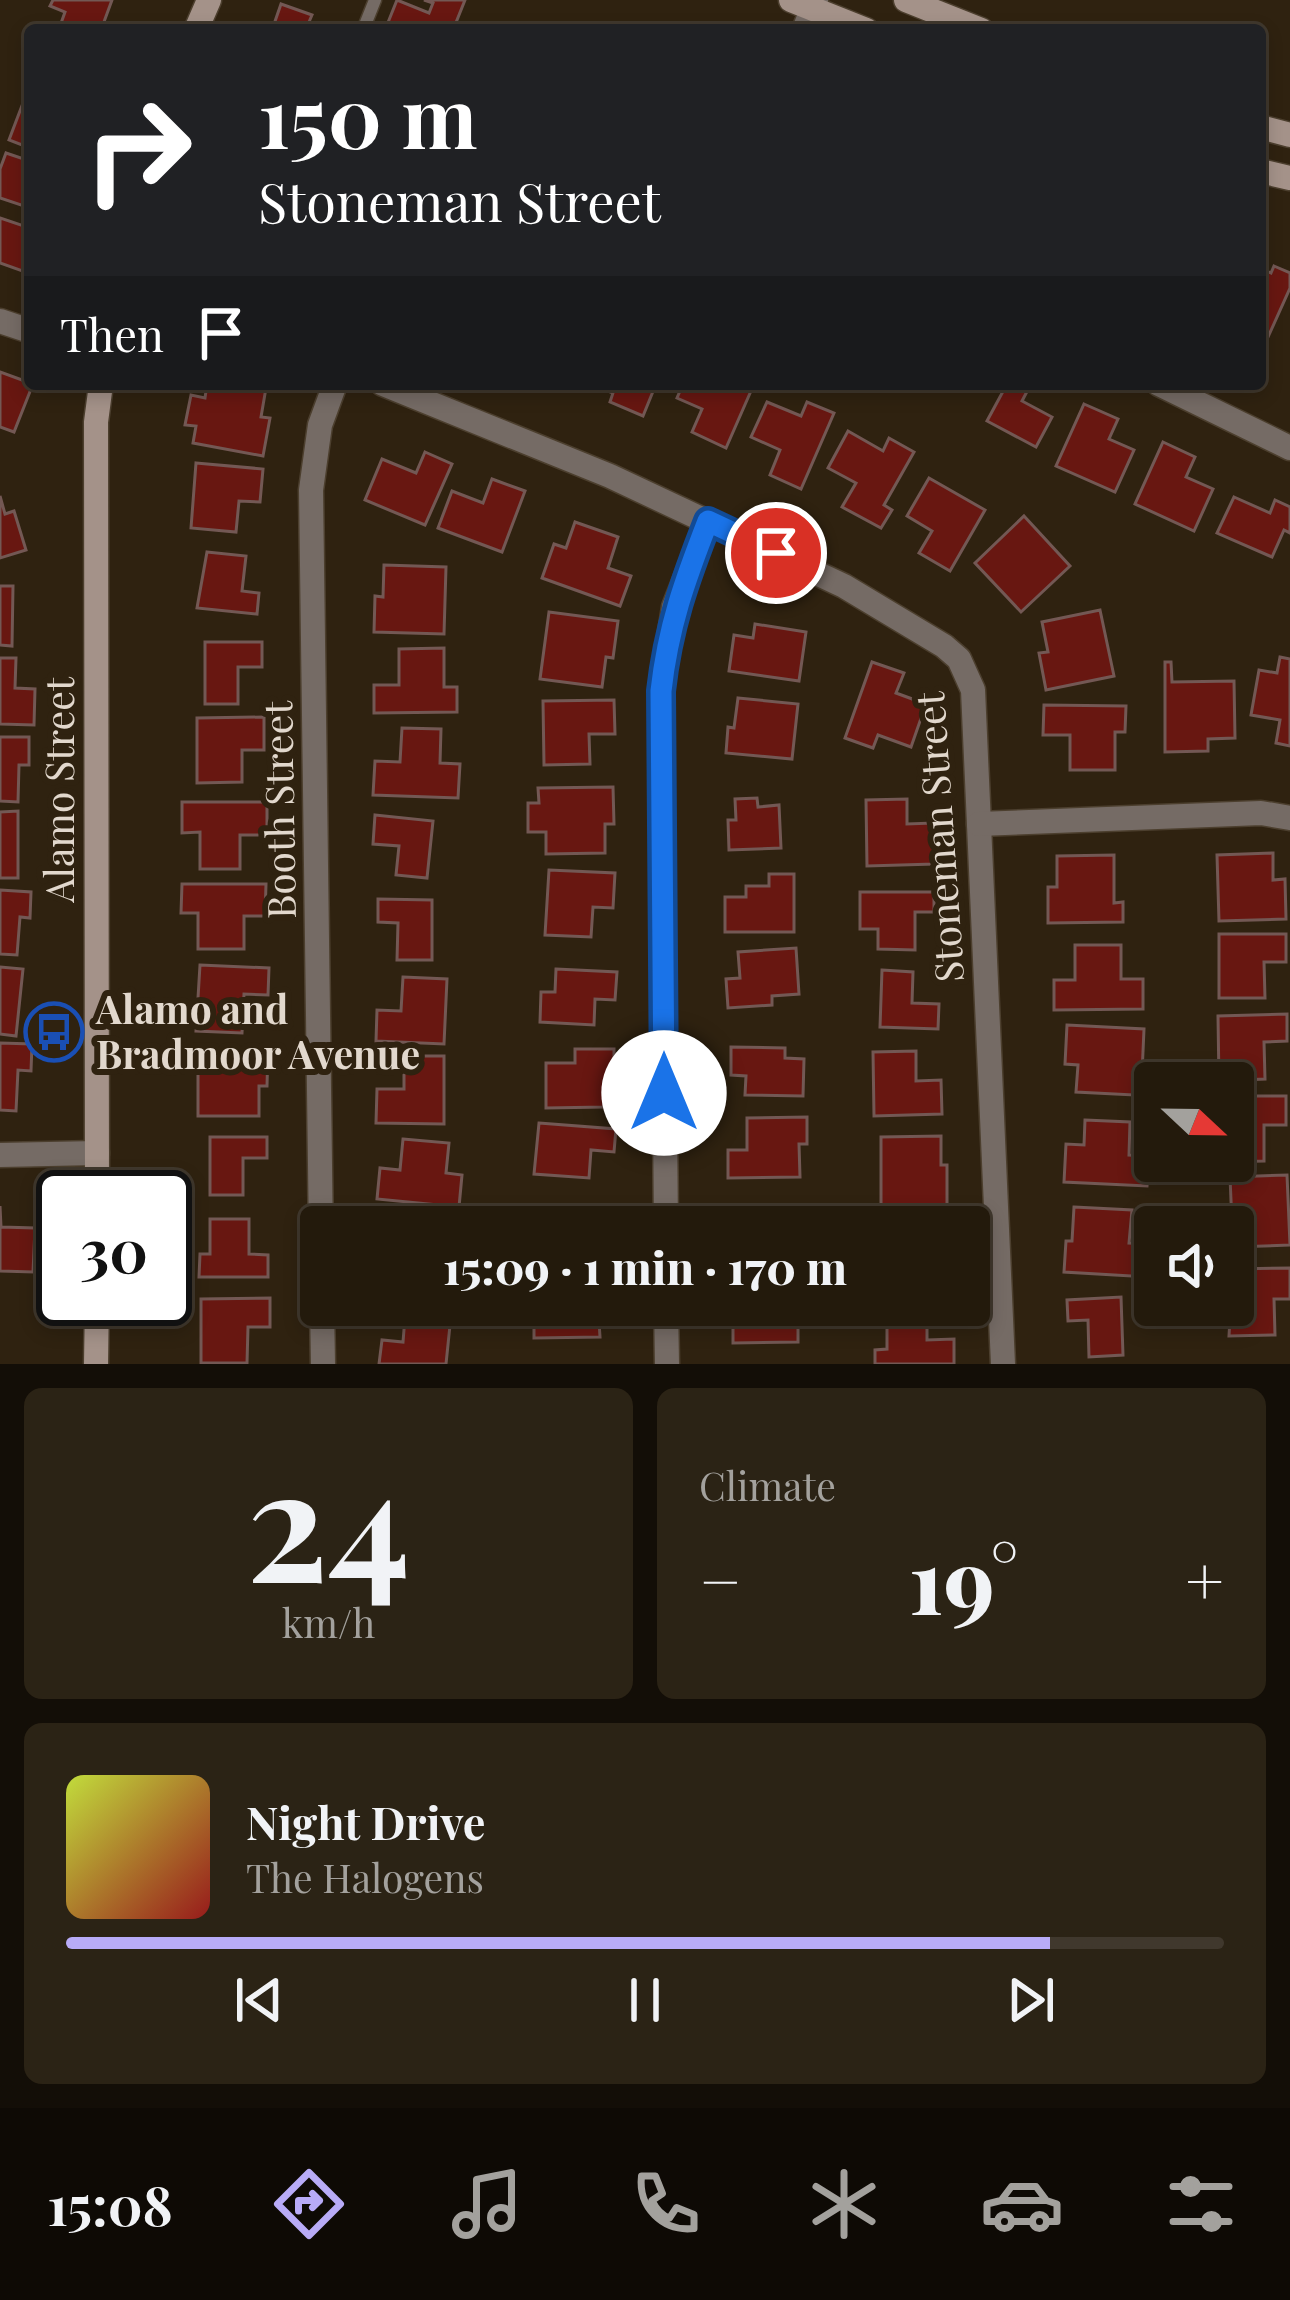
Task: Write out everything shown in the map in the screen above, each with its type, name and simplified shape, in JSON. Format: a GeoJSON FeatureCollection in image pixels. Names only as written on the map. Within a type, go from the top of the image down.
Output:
{"type":"FeatureCollection","features":[{"type":"Feature","properties":{"kind":"main road"},"geometry":{"type":"LineString","coordinates":[[906,0],[966,24]]}},
{"type":"Feature","properties":{"kind":"main road"},"geometry":{"type":"LineString","coordinates":[[806,10],[848,24]]}},
{"type":"Feature","properties":{"kind":"main road","name":"Alamo Street"},"geometry":{"type":"LineString","coordinates":[[98,1170],[96,422],[100,390]]}},
{"type":"Feature","properties":{"kind":"main road"},"geometry":{"type":"LineString","coordinates":[[96,1364],[97,1326]]}},
{"type":"Feature","properties":{"kind":"street","name":"Booth Street"},"geometry":{"type":"LineString","coordinates":[[321,1206],[311,490],[320,425],[333,390]]}},
{"type":"Feature","properties":{"kind":"street","name":"Stoneman Street"},"geometry":{"type":"LineString","coordinates":[[398,390],[610,476],[844,586],[959,659],[973,690],[1003,1364]]}},
{"type":"Feature","properties":{"kind":"street"},"geometry":{"type":"LineString","coordinates":[[1171,390],[1290,448]]}},
{"type":"Feature","properties":{"kind":"street"},"geometry":{"type":"LineString","coordinates":[[666,1206],[661,691],[674,607],[708,521]]}},
{"type":"Feature","properties":{"kind":"street"},"geometry":{"type":"LineString","coordinates":[[979,824],[1261,813],[1290,818]]}},
{"type":"Feature","properties":{"kind":"street"},"geometry":{"type":"LineString","coordinates":[[0,1155],[98,1153]]}},
{"type":"Feature","properties":{"kind":"street"},"geometry":{"type":"LineString","coordinates":[[322,1326],[322,1364]]}},
{"type":"Feature","properties":{"kind":"street"},"geometry":{"type":"LineString","coordinates":[[666,1326],[667,1364]]}},
{"type":"Feature","properties":{"kind":"building"},"geometry":{"type":"Polygon","coordinates":[[[53,0],[112,0],[103,24],[61,24],[65,12],[50,6],[53,0]]]}},
{"type":"Feature","properties":{"kind":"building"},"geometry":{"type":"Polygon","coordinates":[[[397,0],[429,13],[433,3],[424,0],[465,0],[455,24],[387,24],[397,0]]]}},
{"type":"Feature","properties":{"kind":"building"},"geometry":{"type":"Polygon","coordinates":[[[281,4],[312,15],[309,22],[315,24],[274,24],[281,4]]]}},
{"type":"Feature","properties":{"kind":"building"},"geometry":{"type":"Polygon","coordinates":[[[24,100],[24,146],[9,140],[24,100]]]}},
{"type":"Feature","properties":{"kind":"building"},"geometry":{"type":"Polygon","coordinates":[[[6,153],[24,159],[24,206],[0,198],[0,169],[6,153]]]}},
{"type":"Feature","properties":{"kind":"building"},"geometry":{"type":"Polygon","coordinates":[[[0,218],[24,226],[24,272],[0,263],[0,218]]]}},
{"type":"Feature","properties":{"kind":"building"},"geometry":{"type":"Polygon","coordinates":[[[1274,266],[1290,273],[1290,288],[1266,342],[1266,271],[1271,273],[1274,266]]]}},
{"type":"Feature","properties":{"kind":"building"},"geometry":{"type":"Polygon","coordinates":[[[0,372],[24,381],[24,390],[31,390],[14,432],[0,427],[0,372]]]}},
{"type":"Feature","properties":{"kind":"building"},"geometry":{"type":"Polygon","coordinates":[[[206,390],[266,390],[261,417],[270,418],[263,456],[193,443],[196,426],[185,425],[191,395],[205,398],[206,390]]]}},
{"type":"Feature","properties":{"kind":"building"},"geometry":{"type":"Polygon","coordinates":[[[605,390],[654,390],[643,416],[610,402],[613,393],[605,390]]]}},
{"type":"Feature","properties":{"kind":"building"},"geometry":{"type":"Polygon","coordinates":[[[680,390],[751,390],[726,448],[692,432],[702,409],[677,398],[680,390]]]}},
{"type":"Feature","properties":{"kind":"building"},"geometry":{"type":"Polygon","coordinates":[[[1004,390],[1028,390],[1022,401],[1052,417],[1036,447],[987,421],[1004,390]]]}},
{"type":"Feature","properties":{"kind":"building"},"geometry":{"type":"Polygon","coordinates":[[[767,402],[801,416],[807,402],[834,413],[801,489],[770,475],[780,450],[751,437],[767,402]]]}},
{"type":"Feature","properties":{"kind":"building"},"geometry":{"type":"Polygon","coordinates":[[[1084,404],[1118,419],[1109,439],[1134,450],[1115,492],[1056,466],[1084,404]]]}},
{"type":"Feature","properties":{"kind":"building"},"geometry":{"type":"Polygon","coordinates":[[[848,431],[883,451],[889,438],[914,452],[884,505],[892,510],[881,528],[842,507],[856,483],[828,468],[848,431]]]}},
{"type":"Feature","properties":{"kind":"building"},"geometry":{"type":"Polygon","coordinates":[[[1163,442],[1195,457],[1186,477],[1213,489],[1194,531],[1135,504],[1163,442]]]}},
{"type":"Feature","properties":{"kind":"building"},"geometry":{"type":"Polygon","coordinates":[[[425,452],[452,464],[425,525],[365,500],[382,459],[416,473],[425,452]]]}},
{"type":"Feature","properties":{"kind":"building"},"geometry":{"type":"Polygon","coordinates":[[[196,463],[263,469],[260,502],[239,501],[236,532],[191,528],[196,463]]]}},
{"type":"Feature","properties":{"kind":"building"},"geometry":{"type":"Polygon","coordinates":[[[929,478],[985,510],[950,571],[919,553],[932,531],[907,516],[929,478]]]}},
{"type":"Feature","properties":{"kind":"building"},"geometry":{"type":"Polygon","coordinates":[[[492,479],[525,491],[502,552],[438,528],[452,491],[483,503],[492,479]]]}},
{"type":"Feature","properties":{"kind":"building"},"geometry":{"type":"Polygon","coordinates":[[[0,496],[5,514],[14,511],[26,550],[0,558],[0,496]]]}},
{"type":"Feature","properties":{"kind":"building"},"geometry":{"type":"Polygon","coordinates":[[[1234,497],[1270,513],[1275,500],[1290,507],[1290,533],[1284,530],[1272,557],[1217,533],[1234,497]]]}},
{"type":"Feature","properties":{"kind":"building"},"geometry":{"type":"Polygon","coordinates":[[[1024,516],[1070,566],[1021,612],[975,563],[1024,516]]]}},
{"type":"Feature","properties":{"kind":"building"},"geometry":{"type":"Polygon","coordinates":[[[575,522],[618,537],[608,568],[631,576],[620,606],[542,578],[554,544],[566,548],[575,522]]]}},
{"type":"Feature","properties":{"kind":"building"},"geometry":{"type":"Polygon","coordinates":[[[207,552],[246,556],[242,591],[259,593],[257,614],[197,608],[207,552]]]}},
{"type":"Feature","properties":{"kind":"building"},"geometry":{"type":"Polygon","coordinates":[[[384,565],[446,567],[444,634],[374,632],[375,596],[383,597],[384,565]]]}},
{"type":"Feature","properties":{"kind":"building"},"geometry":{"type":"Polygon","coordinates":[[[0,586],[13,586],[12,646],[0,645],[0,586]]]}},
{"type":"Feature","properties":{"kind":"building"},"geometry":{"type":"Polygon","coordinates":[[[1100,610],[1114,676],[1046,690],[1039,653],[1048,652],[1042,622],[1100,610]]]}},
{"type":"Feature","properties":{"kind":"building"},"geometry":{"type":"Polygon","coordinates":[[[549,612],[618,621],[613,658],[606,657],[602,687],[540,679],[549,612]]]}},
{"type":"Feature","properties":{"kind":"building"},"geometry":{"type":"Polygon","coordinates":[[[755,624],[806,632],[799,681],[729,671],[734,635],[753,638],[755,624]]]}},
{"type":"Feature","properties":{"kind":"building"},"geometry":{"type":"Polygon","coordinates":[[[205,642],[262,642],[262,667],[238,667],[238,704],[205,704],[205,642]]]}},
{"type":"Feature","properties":{"kind":"building"},"geometry":{"type":"Polygon","coordinates":[[[444,648],[444,687],[457,687],[457,712],[374,713],[374,685],[399,685],[399,649],[444,648]]]}},
{"type":"Feature","properties":{"kind":"building"},"geometry":{"type":"Polygon","coordinates":[[[1280,657],[1290,659],[1290,746],[1276,743],[1280,720],[1251,715],[1259,670],[1277,673],[1280,657]]]}},
{"type":"Feature","properties":{"kind":"building"},"geometry":{"type":"Polygon","coordinates":[[[0,658],[16,658],[15,688],[35,689],[34,725],[0,724],[0,658]]]}},
{"type":"Feature","properties":{"kind":"building"},"geometry":{"type":"Polygon","coordinates":[[[872,662],[904,673],[896,693],[926,704],[911,747],[878,735],[873,748],[845,738],[872,662]]]}},
{"type":"Feature","properties":{"kind":"building"},"geometry":{"type":"Polygon","coordinates":[[[1165,662],[1171,662],[1172,682],[1234,681],[1235,738],[1208,739],[1208,751],[1165,752],[1165,662]]]}},
{"type":"Feature","properties":{"kind":"building"},"geometry":{"type":"Polygon","coordinates":[[[738,698],[798,704],[792,759],[726,753],[738,698]]]}},
{"type":"Feature","properties":{"kind":"building"},"geometry":{"type":"Polygon","coordinates":[[[614,700],[615,734],[589,734],[590,764],[544,765],[543,701],[614,700]]]}},
{"type":"Feature","properties":{"kind":"building"},"geometry":{"type":"Polygon","coordinates":[[[1044,705],[1126,706],[1125,732],[1115,732],[1115,770],[1070,770],[1070,735],[1043,735],[1044,705]]]}},
{"type":"Feature","properties":{"kind":"building"},"geometry":{"type":"Polygon","coordinates":[[[264,717],[264,750],[242,750],[242,782],[197,783],[197,718],[264,717]]]}},
{"type":"Feature","properties":{"kind":"building"},"geometry":{"type":"Polygon","coordinates":[[[402,728],[441,729],[440,763],[460,764],[458,798],[373,795],[375,761],[400,762],[402,728]]]}},
{"type":"Feature","properties":{"kind":"building"},"geometry":{"type":"Polygon","coordinates":[[[0,737],[29,737],[29,765],[19,765],[18,802],[0,801],[0,737]]]}},
{"type":"Feature","properties":{"kind":"building"},"geometry":{"type":"Polygon","coordinates":[[[613,787],[614,824],[605,824],[605,853],[546,854],[546,832],[528,832],[528,803],[539,803],[538,788],[613,787]]]}},
{"type":"Feature","properties":{"kind":"building"},"geometry":{"type":"Polygon","coordinates":[[[757,798],[758,807],[779,805],[781,848],[729,850],[728,820],[736,820],[735,799],[757,798]]]}},
{"type":"Feature","properties":{"kind":"building"},"geometry":{"type":"Polygon","coordinates":[[[907,799],[907,824],[933,823],[934,864],[867,866],[866,800],[907,799]]]}},
{"type":"Feature","properties":{"kind":"building"},"geometry":{"type":"Polygon","coordinates":[[[182,802],[267,802],[267,835],[240,835],[240,869],[200,869],[200,832],[182,833],[182,802]]]}},
{"type":"Feature","properties":{"kind":"building"},"geometry":{"type":"Polygon","coordinates":[[[18,811],[18,878],[0,878],[0,812],[18,811]]]}},
{"type":"Feature","properties":{"kind":"building"},"geometry":{"type":"Polygon","coordinates":[[[375,815],[433,821],[427,878],[396,875],[399,846],[373,844],[375,815]]]}},
{"type":"Feature","properties":{"kind":"building"},"geometry":{"type":"Polygon","coordinates":[[[1273,853],[1273,880],[1285,879],[1286,919],[1219,921],[1217,855],[1273,853]]]}},
{"type":"Feature","properties":{"kind":"building"},"geometry":{"type":"Polygon","coordinates":[[[1114,855],[1114,903],[1123,902],[1123,922],[1048,923],[1048,887],[1057,887],[1057,856],[1114,855]]]}},
{"type":"Feature","properties":{"kind":"building"},"geometry":{"type":"Polygon","coordinates":[[[549,870],[615,873],[613,908],[593,907],[591,937],[545,935],[549,870]]]}},
{"type":"Feature","properties":{"kind":"building"},"geometry":{"type":"Polygon","coordinates":[[[769,874],[794,874],[794,932],[725,932],[725,897],[746,897],[746,886],[769,886],[769,874]]]}},
{"type":"Feature","properties":{"kind":"building"},"geometry":{"type":"Polygon","coordinates":[[[182,884],[266,884],[265,916],[244,916],[244,949],[198,949],[198,913],[181,913],[182,884]]]}},
{"type":"Feature","properties":{"kind":"building"},"geometry":{"type":"Polygon","coordinates":[[[0,890],[31,892],[30,918],[20,917],[17,955],[0,954],[0,890]]]}},
{"type":"Feature","properties":{"kind":"building"},"geometry":{"type":"Polygon","coordinates":[[[860,892],[934,892],[934,912],[915,912],[915,950],[878,949],[878,929],[860,929],[860,892]]]}},
{"type":"Feature","properties":{"kind":"building"},"geometry":{"type":"Polygon","coordinates":[[[378,899],[432,900],[432,960],[397,960],[398,923],[378,922],[378,899]]]}},
{"type":"Feature","properties":{"kind":"building"},"geometry":{"type":"Polygon","coordinates":[[[1219,934],[1286,934],[1286,962],[1264,962],[1265,998],[1219,998],[1219,934]]]}},
{"type":"Feature","properties":{"kind":"building"},"geometry":{"type":"Polygon","coordinates":[[[1075,945],[1121,945],[1121,979],[1143,979],[1143,1009],[1054,1010],[1054,980],[1075,980],[1075,945]]]}},
{"type":"Feature","properties":{"kind":"building"},"geometry":{"type":"Polygon","coordinates":[[[796,948],[799,994],[772,996],[772,1005],[728,1008],[726,979],[740,978],[738,952],[796,948]]]}},
{"type":"Feature","properties":{"kind":"building"},"geometry":{"type":"Polygon","coordinates":[[[200,965],[269,968],[268,995],[244,994],[242,1033],[196,1031],[200,965]]]}},
{"type":"Feature","properties":{"kind":"building"},"geometry":{"type":"Polygon","coordinates":[[[0,967],[23,969],[16,1036],[0,1034],[0,967]]]}},
{"type":"Feature","properties":{"kind":"building"},"geometry":{"type":"Polygon","coordinates":[[[556,969],[617,972],[615,1000],[595,999],[594,1025],[540,1022],[541,992],[555,992],[556,969]]]}},
{"type":"Feature","properties":{"kind":"building"},"geometry":{"type":"Polygon","coordinates":[[[882,970],[913,972],[912,1003],[939,1004],[938,1029],[880,1027],[882,970]]]}},
{"type":"Feature","properties":{"kind":"building"},"geometry":{"type":"Polygon","coordinates":[[[403,977],[447,979],[444,1044],[376,1041],[377,1010],[401,1011],[403,977]]]}},
{"type":"Feature","properties":{"kind":"building"},"geometry":{"type":"Polygon","coordinates":[[[1287,1014],[1287,1041],[1264,1042],[1265,1079],[1254,1079],[1254,1062],[1219,1062],[1218,1016],[1287,1014]]]}},
{"type":"Feature","properties":{"kind":"building"},"geometry":{"type":"Polygon","coordinates":[[[1067,1025],[1144,1029],[1143,1062],[1134,1062],[1134,1095],[1076,1092],[1078,1065],[1065,1064],[1067,1025]]]}},
{"type":"Feature","properties":{"kind":"building"},"geometry":{"type":"Polygon","coordinates":[[[0,1043],[32,1044],[31,1071],[18,1070],[16,1111],[0,1110],[0,1043]]]}},
{"type":"Feature","properties":{"kind":"building"},"geometry":{"type":"Polygon","coordinates":[[[731,1047],[785,1048],[785,1058],[804,1059],[803,1096],[745,1095],[746,1076],[731,1075],[731,1047]]]}},
{"type":"Feature","properties":{"kind":"building"},"geometry":{"type":"Polygon","coordinates":[[[198,1049],[268,1049],[267,1086],[259,1086],[259,1116],[198,1116],[198,1049]]]}},
{"type":"Feature","properties":{"kind":"building"},"geometry":{"type":"Polygon","coordinates":[[[575,1049],[614,1049],[614,1081],[604,1081],[604,1107],[546,1108],[546,1063],[575,1063],[575,1049]]]}},
{"type":"Feature","properties":{"kind":"building"},"geometry":{"type":"Polygon","coordinates":[[[916,1051],[916,1081],[941,1080],[942,1114],[874,1116],[873,1052],[916,1051]]]}},
{"type":"Feature","properties":{"kind":"building"},"geometry":{"type":"Polygon","coordinates":[[[404,1056],[444,1056],[444,1124],[376,1123],[377,1089],[404,1089],[404,1056]]]}},
{"type":"Feature","properties":{"kind":"building"},"geometry":{"type":"Polygon","coordinates":[[[1254,1096],[1286,1096],[1286,1125],[1264,1125],[1264,1161],[1254,1161],[1254,1096]]]}},
{"type":"Feature","properties":{"kind":"building"},"geometry":{"type":"Polygon","coordinates":[[[807,1117],[807,1144],[799,1144],[800,1177],[728,1178],[728,1150],[747,1150],[747,1118],[807,1117]]]}},
{"type":"Feature","properties":{"kind":"building"},"geometry":{"type":"Polygon","coordinates":[[[1085,1120],[1130,1122],[1134,1182],[1147,1182],[1147,1186],[1064,1182],[1066,1144],[1084,1145],[1085,1120]]]}},
{"type":"Feature","properties":{"kind":"building"},"geometry":{"type":"Polygon","coordinates":[[[539,1123],[616,1129],[614,1152],[591,1150],[589,1178],[534,1174],[539,1123]]]}},
{"type":"Feature","properties":{"kind":"building"},"geometry":{"type":"Polygon","coordinates":[[[941,1136],[947,1205],[881,1205],[881,1137],[941,1136]]]}},
{"type":"Feature","properties":{"kind":"building"},"geometry":{"type":"Polygon","coordinates":[[[210,1137],[267,1137],[267,1158],[243,1158],[243,1195],[210,1195],[210,1137]]]}},
{"type":"Feature","properties":{"kind":"building"},"geometry":{"type":"Polygon","coordinates":[[[403,1139],[449,1143],[446,1173],[462,1175],[459,1206],[377,1199],[380,1168],[400,1170],[403,1139]]]}},
{"type":"Feature","properties":{"kind":"building"},"geometry":{"type":"Polygon","coordinates":[[[1287,1175],[1290,1245],[1254,1246],[1254,1206],[1231,1206],[1230,1182],[1254,1182],[1254,1176],[1287,1175]]]}},
{"type":"Feature","properties":{"kind":"building"},"geometry":{"type":"Polygon","coordinates":[[[0,1206],[1,1227],[35,1228],[33,1272],[0,1271],[0,1206]]]}},
{"type":"Feature","properties":{"kind":"building"},"geometry":{"type":"Polygon","coordinates":[[[1074,1207],[1132,1210],[1129,1243],[1134,1243],[1134,1276],[1064,1272],[1066,1241],[1072,1241],[1074,1207]]]}},
{"type":"Feature","properties":{"kind":"building"},"geometry":{"type":"Polygon","coordinates":[[[210,1219],[249,1219],[249,1254],[268,1255],[268,1277],[199,1277],[200,1254],[210,1254],[210,1219]]]}},
{"type":"Feature","properties":{"kind":"building"},"geometry":{"type":"Polygon","coordinates":[[[1290,1268],[1290,1299],[1274,1299],[1275,1335],[1229,1336],[1230,1326],[1254,1326],[1254,1269],[1290,1268]]]}},
{"type":"Feature","properties":{"kind":"building"},"geometry":{"type":"Polygon","coordinates":[[[1121,1297],[1123,1355],[1089,1357],[1088,1320],[1068,1321],[1067,1300],[1121,1297]]]}},
{"type":"Feature","properties":{"kind":"building"},"geometry":{"type":"Polygon","coordinates":[[[270,1298],[270,1327],[248,1327],[247,1363],[201,1363],[201,1299],[270,1298]]]}},
{"type":"Feature","properties":{"kind":"building"},"geometry":{"type":"Polygon","coordinates":[[[404,1326],[450,1326],[446,1364],[379,1364],[382,1340],[403,1342],[404,1326]]]}},
{"type":"Feature","properties":{"kind":"building"},"geometry":{"type":"Polygon","coordinates":[[[534,1326],[599,1326],[600,1337],[534,1338],[534,1326]]]}},
{"type":"Feature","properties":{"kind":"building"},"geometry":{"type":"Polygon","coordinates":[[[733,1326],[798,1326],[798,1342],[733,1343],[733,1326]]]}},
{"type":"Feature","properties":{"kind":"building"},"geometry":{"type":"Polygon","coordinates":[[[887,1326],[927,1326],[927,1340],[954,1339],[954,1364],[875,1364],[875,1350],[887,1349],[887,1326]]]}},
{"type":"Feature","properties":{"kind":"place","name":"Alamo and Bradmoor Avenue"},"geometry":{"type":"Point","coordinates":[54,1032]}},
{"type":"Feature","properties":{"kind":"route"},"geometry":{"type":"LineString","coordinates":[[664,1093],[661,691],[666,645],[674,607],[708,521],[776,553]]}}]}
